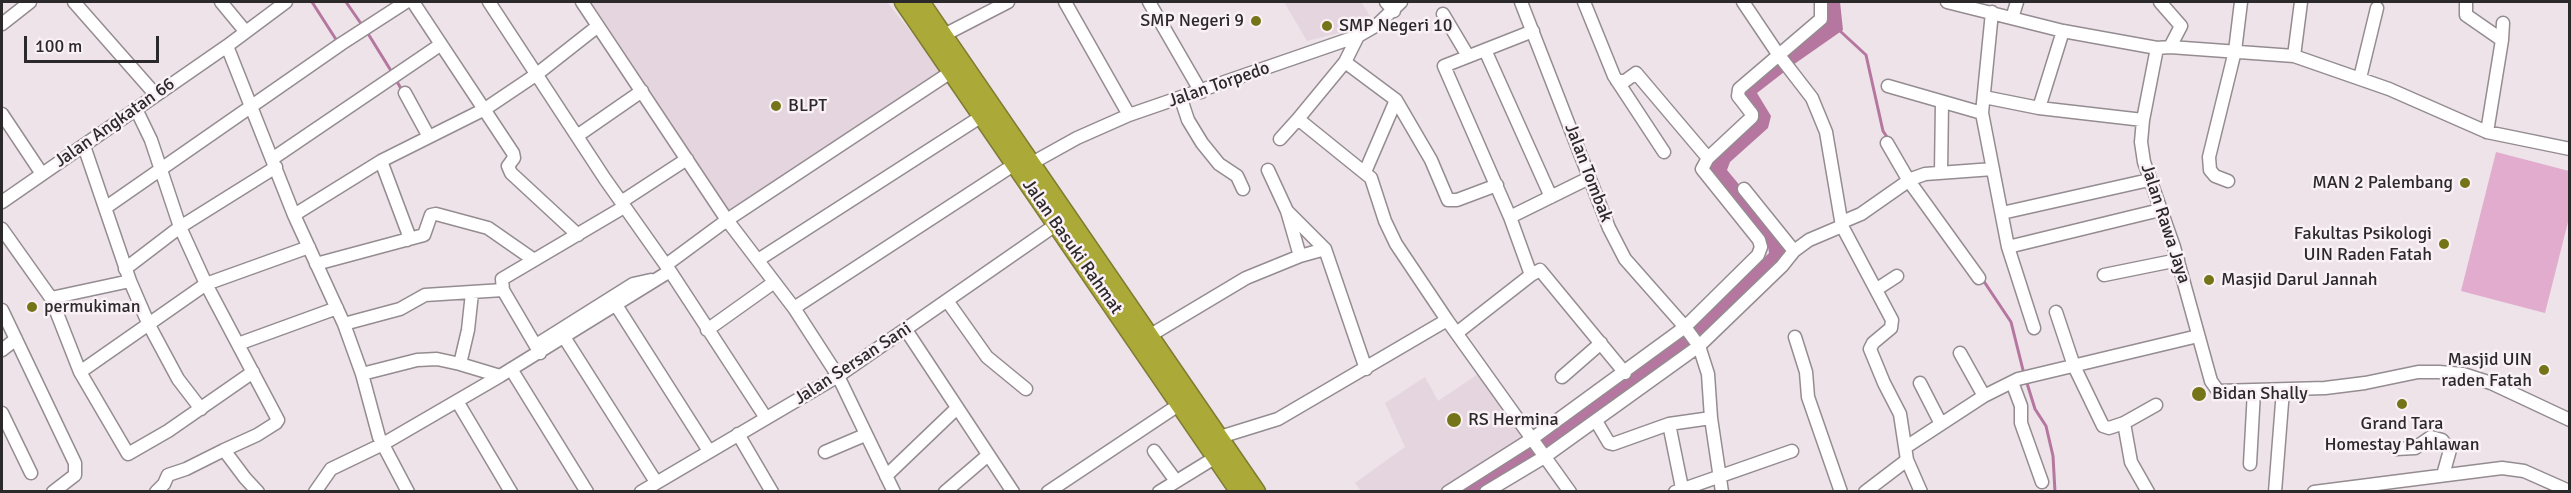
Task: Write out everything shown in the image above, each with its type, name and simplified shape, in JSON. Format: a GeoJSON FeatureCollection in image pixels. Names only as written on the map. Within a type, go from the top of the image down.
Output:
{"type":"FeatureCollection","features":[{"type":"Feature","properties":{"kind":"highway","name":"Jalan Basuki Rahmat"},"geometry":{"type":"LineString","coordinates":[[904,2],[982,116],[1024,163],[1149,336],[1256,492]]}},
{"type":"Feature","properties":{"kind":"highway","name":"Jalan Basuki Rahmat"},"geometry":{"type":"LineString","coordinates":[[920,2],[944,35],[1024,163],[1057,224],[1240,492]]}},
{"type":"Feature","properties":{"kind":"street"},"geometry":{"type":"LineString","coordinates":[[2,24],[30,2]]}},
{"type":"Feature","properties":{"kind":"street"},"geometry":{"type":"LineString","coordinates":[[74,2],[155,94]]}},
{"type":"Feature","properties":{"kind":"street"},"geometry":{"type":"LineString","coordinates":[[221,2],[245,31]]}},
{"type":"Feature","properties":{"kind":"street","name":"Jalan Angkatan 66"},"geometry":{"type":"LineString","coordinates":[[2,201],[227,46],[286,2]]}},
{"type":"Feature","properties":{"kind":"street"},"geometry":{"type":"LineString","coordinates":[[105,208],[339,45],[406,2]]}},
{"type":"Feature","properties":{"kind":"street"},"geometry":{"type":"LineString","coordinates":[[413,2],[513,153],[514,159],[508,166],[511,173],[578,235]]}},
{"type":"Feature","properties":{"kind":"street"},"geometry":{"type":"LineString","coordinates":[[582,2],[728,220],[773,283],[794,308],[838,376],[891,490]]}},
{"type":"Feature","properties":{"kind":"street"},"geometry":{"type":"LineString","coordinates":[[944,35],[1008,2]]}},
{"type":"Feature","properties":{"kind":"street"},"geometry":{"type":"LineString","coordinates":[[1065,2],[1129,116]]}},
{"type":"Feature","properties":{"kind":"street"},"geometry":{"type":"LineString","coordinates":[[1149,2],[1201,92]]}},
{"type":"Feature","properties":{"kind":"street","name":"Jalan Tombak"},"geometry":{"type":"LineString","coordinates":[[1521,2],[1609,228],[1624,259],[1698,344]]}},
{"type":"Feature","properties":{"kind":"street"},"geometry":{"type":"LineString","coordinates":[[1584,2],[1617,81],[1664,152]]}},
{"type":"Feature","properties":{"kind":"street"},"geometry":{"type":"LineString","coordinates":[[1743,2],[1812,98],[1826,132],[1842,224],[1893,324],[1871,346],[1871,352],[1900,414],[1906,453],[1921,492]]}},
{"type":"Feature","properties":{"kind":"street"},"geometry":{"type":"LineString","coordinates":[[1448,492],[1534,440],[1686,328],[1758,255],[1761,248],[1759,240],[1702,170],[1708,158],[1752,117],[1738,96],[1738,91],[1821,19],[1821,2]]}},
{"type":"Feature","properties":{"kind":"street"},"geometry":{"type":"LineString","coordinates":[[1947,2],[2063,31],[2157,48],[2294,56],[2360,78],[2487,132],[2570,149]]}},
{"type":"Feature","properties":{"kind":"street"},"geometry":{"type":"LineString","coordinates":[[2012,18],[2017,2]]}},
{"type":"Feature","properties":{"kind":"street"},"geometry":{"type":"LineString","coordinates":[[2160,2],[2181,26],[2170,47]]}},
{"type":"Feature","properties":{"kind":"street"},"geometry":{"type":"LineString","coordinates":[[2228,181],[2215,176],[2210,170],[2208,157],[2235,51],[2241,2]]}},
{"type":"Feature","properties":{"kind":"street"},"geometry":{"type":"LineString","coordinates":[[2294,56],[2301,2]]}},
{"type":"Feature","properties":{"kind":"street"},"geometry":{"type":"LineString","coordinates":[[2466,2],[2466,15],[2502,40]]}},
{"type":"Feature","properties":{"kind":"street"},"geometry":{"type":"LineString","coordinates":[[495,4],[577,136],[668,268],[766,418]]}},
{"type":"Feature","properties":{"kind":"street","name":"Jalan Torpedo"},"geometry":{"type":"LineString","coordinates":[[794,308],[1024,163],[1129,116],[1358,36],[1394,5]]}},
{"type":"Feature","properties":{"kind":"street"},"geometry":{"type":"LineString","coordinates":[[2360,78],[2377,8]]}},
{"type":"Feature","properties":{"kind":"street"},"geometry":{"type":"LineString","coordinates":[[1992,12],[1982,113],[2008,247],[2034,328]]}},
{"type":"Feature","properties":{"kind":"street"},"geometry":{"type":"LineString","coordinates":[[1443,14],[1468,56]]}},
{"type":"Feature","properties":{"kind":"street"},"geometry":{"type":"LineString","coordinates":[[2487,132],[2503,23]]}},
{"type":"Feature","properties":{"kind":"street"},"geometry":{"type":"LineString","coordinates":[[294,215],[381,161],[484,109],[537,74],[598,26]]}},
{"type":"Feature","properties":{"kind":"street"},"geometry":{"type":"LineString","coordinates":[[1531,274],[1497,185],[1444,66],[1533,31]]}},
{"type":"Feature","properties":{"kind":"street"},"geometry":{"type":"LineString","coordinates":[[2039,108],[2063,31]]}},
{"type":"Feature","properties":{"kind":"street"},"geometry":{"type":"LineString","coordinates":[[1280,138],[1345,62],[1358,36]]}},
{"type":"Feature","properties":{"kind":"street"},"geometry":{"type":"LineString","coordinates":[[125,269],[180,227],[440,45]]}},
{"type":"Feature","properties":{"kind":"street"},"geometry":{"type":"LineString","coordinates":[[227,46],[294,215],[344,324],[383,444],[408,492]]}},
{"type":"Feature","properties":{"kind":"street","name":"Jalan Rawa Jaya"},"geometry":{"type":"LineString","coordinates":[[2157,48],[2143,120],[2144,162],[2178,260],[2214,388],[2218,391],[2283,390],[2336,387],[2418,372],[2463,374],[2491,383],[2570,420]]}},
{"type":"Feature","properties":{"kind":"street"},"geometry":{"type":"LineString","coordinates":[[1485,50],[1551,197]]}},
{"type":"Feature","properties":{"kind":"street"},"geometry":{"type":"LineString","coordinates":[[1345,62],[1396,100],[1431,160],[1448,200],[1457,200],[1497,185]]}},
{"type":"Feature","properties":{"kind":"street"},"geometry":{"type":"LineString","coordinates":[[538,349],[564,338],[655,281],[728,220],[951,72]]}},
{"type":"Feature","properties":{"kind":"street"},"geometry":{"type":"LineString","coordinates":[[1617,81],[1625,81],[1636,74],[1708,158]]}},
{"type":"Feature","properties":{"kind":"street"},"geometry":{"type":"LineString","coordinates":[[1888,86],[1982,113]]}},
{"type":"Feature","properties":{"kind":"street"},"geometry":{"type":"LineString","coordinates":[[577,136],[642,91]]}},
{"type":"Feature","properties":{"kind":"street"},"geometry":{"type":"LineString","coordinates":[[405,93],[429,137]]}},
{"type":"Feature","properties":{"kind":"street"},"geometry":{"type":"LineString","coordinates":[[1984,97],[2039,108],[2143,120]]}},
{"type":"Feature","properties":{"kind":"street"},"geometry":{"type":"LineString","coordinates":[[1181,99],[1188,120],[1202,143],[1218,163],[1237,176],[1243,189]]}},
{"type":"Feature","properties":{"kind":"street"},"geometry":{"type":"LineString","coordinates":[[1365,172],[1396,100]]}},
{"type":"Feature","properties":{"kind":"street"},"geometry":{"type":"LineString","coordinates":[[1941,173],[1942,102]]}},
{"type":"Feature","properties":{"kind":"street"},"geometry":{"type":"LineString","coordinates":[[136,109],[151,140],[180,227],[206,284],[278,422],[257,435],[186,469],[168,475],[167,486],[156,492]]}},
{"type":"Feature","properties":{"kind":"street"},"geometry":{"type":"LineString","coordinates":[[2,114],[42,174]]}},
{"type":"Feature","properties":{"kind":"street"},"geometry":{"type":"LineString","coordinates":[[758,260],[982,116]]}},
{"type":"Feature","properties":{"kind":"street"},"geometry":{"type":"LineString","coordinates":[[1298,119],[1365,172],[1374,185],[1385,221],[1396,244],[1447,320],[1458,332],[1570,492]]}},
{"type":"Feature","properties":{"kind":"street"},"geometry":{"type":"LineString","coordinates":[[1887,143],[1979,278]]}},
{"type":"Feature","properties":{"kind":"street"},"geometry":{"type":"LineString","coordinates":[[84,146],[125,269],[149,325],[178,379],[201,409]]}},
{"type":"Feature","properties":{"kind":"street"},"geometry":{"type":"LineString","coordinates":[[538,349],[503,290],[501,283],[505,276],[578,235],[687,159]]}},
{"type":"Feature","properties":{"kind":"street"},"geometry":{"type":"LineString","coordinates":[[381,161],[408,232],[407,240]]}},
{"type":"Feature","properties":{"kind":"street"},"geometry":{"type":"LineString","coordinates":[[1486,492],[1596,421],[1698,344],[1782,266],[1794,251],[1809,240],[1861,214],[1913,179],[1941,173],[1994,169]]}},
{"type":"Feature","properties":{"kind":"street"},"geometry":{"type":"LineString","coordinates":[[1268,170],[1287,211],[1300,256]]}},
{"type":"Feature","properties":{"kind":"street"},"geometry":{"type":"LineString","coordinates":[[1510,217],[1589,178]]}},
{"type":"Feature","properties":{"kind":"street"},"geometry":{"type":"LineString","coordinates":[[2002,213],[2149,180]]}},
{"type":"Feature","properties":{"kind":"street"},"geometry":{"type":"LineString","coordinates":[[1744,189],[1794,251]]}},
{"type":"Feature","properties":{"kind":"street"},"geometry":{"type":"LineString","coordinates":[[2008,247],[2160,210]]}},
{"type":"Feature","properties":{"kind":"street"},"geometry":{"type":"LineString","coordinates":[[1287,211],[1325,249],[1366,369]]}},
{"type":"Feature","properties":{"kind":"street"},"geometry":{"type":"LineString","coordinates":[[316,264],[426,234],[431,215],[436,214],[488,228],[534,260]]}},
{"type":"Feature","properties":{"kind":"street","name":"Jalan Sersan Sani"},"geometry":{"type":"LineString","coordinates":[[642,491],[838,376],[948,302],[1057,224]]}},
{"type":"Feature","properties":{"kind":"street"},"geometry":{"type":"LineString","coordinates":[[2,229],[51,298],[80,372],[129,454],[201,409],[253,372]]}},
{"type":"Feature","properties":{"kind":"street"},"geometry":{"type":"LineString","coordinates":[[80,372],[206,284],[309,247]]}},
{"type":"Feature","properties":{"kind":"street"},"geometry":{"type":"LineString","coordinates":[[1149,336],[1245,278],[1300,256],[1325,249]]}},
{"type":"Feature","properties":{"kind":"street"},"geometry":{"type":"LineString","coordinates":[[2104,275],[2178,260]]}},
{"type":"Feature","properties":{"kind":"street"},"geometry":{"type":"LineString","coordinates":[[1458,332],[1531,274],[1540,270],[1625,373]]}},
{"type":"Feature","properties":{"kind":"street"},"geometry":{"type":"LineString","coordinates":[[1877,289],[1897,276]]}},
{"type":"Feature","properties":{"kind":"street"},"geometry":{"type":"LineString","coordinates":[[315,492],[331,469],[383,444],[505,373],[633,284],[643,280],[655,281]]}},
{"type":"Feature","properties":{"kind":"street"},"geometry":{"type":"LineString","coordinates":[[51,298],[130,281]]}},
{"type":"Feature","properties":{"kind":"street"},"geometry":{"type":"LineString","coordinates":[[707,330],[773,283]]}},
{"type":"Feature","properties":{"kind":"street"},"geometry":{"type":"LineString","coordinates":[[344,324],[400,309],[425,296],[503,290]]}},
{"type":"Feature","properties":{"kind":"street"},"geometry":{"type":"LineString","coordinates":[[460,363],[468,330],[472,293]]}},
{"type":"Feature","properties":{"kind":"street"},"geometry":{"type":"LineString","coordinates":[[948,302],[987,357],[1026,389]]}},
{"type":"Feature","properties":{"kind":"street"},"geometry":{"type":"LineString","coordinates":[[616,305],[709,451]]}},
{"type":"Feature","properties":{"kind":"street"},"geometry":{"type":"LineString","coordinates":[[238,344],[337,308]]}},
{"type":"Feature","properties":{"kind":"street"},"geometry":{"type":"LineString","coordinates":[[2,310],[75,464],[75,475],[53,492]]}},
{"type":"Feature","properties":{"kind":"street"},"geometry":{"type":"LineString","coordinates":[[2056,312],[2074,366],[2103,426],[2109,428],[2124,423],[2156,405]]}},
{"type":"Feature","properties":{"kind":"street"},"geometry":{"type":"LineString","coordinates":[[1220,437],[1271,422],[1447,320]]}},
{"type":"Feature","properties":{"kind":"street"},"geometry":{"type":"LineString","coordinates":[[906,330],[1012,492]]}},
{"type":"Feature","properties":{"kind":"street"},"geometry":{"type":"LineString","coordinates":[[1865,492],[1941,424],[1984,396],[2015,380],[2198,336]]}},
{"type":"Feature","properties":{"kind":"street"},"geometry":{"type":"LineString","coordinates":[[1796,337],[1808,380],[1808,397],[1840,492]]}},
{"type":"Feature","properties":{"kind":"street"},"geometry":{"type":"LineString","coordinates":[[564,338],[656,482]]}},
{"type":"Feature","properties":{"kind":"street"},"geometry":{"type":"LineString","coordinates":[[2,350],[16,339]]}},
{"type":"Feature","properties":{"kind":"street"},"geometry":{"type":"LineString","coordinates":[[1562,377],[1601,342]]}},
{"type":"Feature","properties":{"kind":"street"},"geometry":{"type":"LineString","coordinates":[[1698,344],[1708,374],[1711,418],[1722,492]]}},
{"type":"Feature","properties":{"kind":"street"},"geometry":{"type":"LineString","coordinates":[[1960,353],[1984,396]]}},
{"type":"Feature","properties":{"kind":"street"},"geometry":{"type":"LineString","coordinates":[[362,375],[417,360],[437,359],[505,373],[587,492]]}},
{"type":"Feature","properties":{"kind":"street"},"geometry":{"type":"LineString","coordinates":[[2015,380],[2021,406],[2020,423],[2042,482]]}},
{"type":"Feature","properties":{"kind":"street"},"geometry":{"type":"LineString","coordinates":[[1920,383],[1941,424]]}},
{"type":"Feature","properties":{"kind":"street"},"geometry":{"type":"LineString","coordinates":[[2276,492],[2283,390]]}},
{"type":"Feature","properties":{"kind":"street"},"geometry":{"type":"LineString","coordinates":[[2250,464],[2254,391]]}},
{"type":"Feature","properties":{"kind":"street"},"geometry":{"type":"LineString","coordinates":[[457,401],[511,492]]}},
{"type":"Feature","properties":{"kind":"street"},"geometry":{"type":"LineString","coordinates":[[1048,492],[1180,404]]}},
{"type":"Feature","properties":{"kind":"street"},"geometry":{"type":"LineString","coordinates":[[886,476],[956,409]]}},
{"type":"Feature","properties":{"kind":"street"},"geometry":{"type":"LineString","coordinates":[[2,413],[31,473]]}},
{"type":"Feature","properties":{"kind":"street"},"geometry":{"type":"LineString","coordinates":[[1596,421],[1609,443],[1613,444],[1669,424],[1711,418]]}},
{"type":"Feature","properties":{"kind":"street"},"geometry":{"type":"LineString","coordinates":[[2124,423],[2131,462],[2148,492]]}},
{"type":"Feature","properties":{"kind":"street"},"geometry":{"type":"LineString","coordinates":[[1669,424],[1679,490],[1792,451]]}},
{"type":"Feature","properties":{"kind":"street"},"geometry":{"type":"LineString","coordinates":[[738,434],[768,490]]}},
{"type":"Feature","properties":{"kind":"street"},"geometry":{"type":"LineString","coordinates":[[825,452],[865,435]]}},
{"type":"Feature","properties":{"kind":"street"},"geometry":{"type":"LineString","coordinates":[[2396,449],[2415,448],[2431,437],[2442,440],[2450,450],[2443,475]]}},
{"type":"Feature","properties":{"kind":"street"},"geometry":{"type":"LineString","coordinates":[[224,450],[258,492]]}},
{"type":"Feature","properties":{"kind":"street"},"geometry":{"type":"LineString","coordinates":[[1154,452],[1176,481]]}},
{"type":"Feature","properties":{"kind":"street"},"geometry":{"type":"LineString","coordinates":[[945,492],[987,456]]}},
{"type":"Feature","properties":{"kind":"street"},"geometry":{"type":"LineString","coordinates":[[1159,492],[1216,457]]}},
{"type":"Feature","properties":{"kind":"street"},"geometry":{"type":"LineString","coordinates":[[2314,492],[2483,469],[2512,469],[2543,477],[2568,489]]}},
{"type":"Feature","properties":{"kind":"street"},"geometry":{"type":"LineString","coordinates":[[2404,492],[2413,479]]}},
{"type":"Feature","properties":{"kind":"shaded area","name":"BLPT"},"geometry":{"type":"Polygon","coordinates":[[[591,2],[887,2],[943,72],[730,214],[591,2]]]}},
{"type":"Feature","properties":{"kind":"shaded area","name":"SMP Negeri 10"},"geometry":{"type":"Polygon","coordinates":[[[1284,2],[1361,2],[1372,19],[1338,33],[1307,41],[1284,2]]]}},
{"type":"Feature","properties":{"kind":"shaded area"},"geometry":{"type":"Polygon","coordinates":[[[1826,2],[1840,2],[1843,30],[1790,67],[1781,56],[1822,25],[1826,2]]]}},
{"type":"Feature","properties":{"kind":"shaded area"},"geometry":{"type":"Polygon","coordinates":[[[1779,57],[1788,69],[1757,93],[1771,116],[1768,128],[1730,162],[1727,170],[1775,228],[1787,256],[1699,342],[1690,329],[1769,253],[1768,247],[1708,173],[1706,167],[1753,120],[1740,94],[1779,57]]]}},
{"type":"Feature","properties":{"kind":"shaded area"},"geometry":{"type":"Polygon","coordinates":[[[2496,152],[2569,171],[2569,218],[2545,313],[2461,291],[2496,152]]]}},
{"type":"Feature","properties":{"kind":"shaded area"},"geometry":{"type":"Polygon","coordinates":[[[1685,333],[1693,347],[1547,451],[1538,441],[1685,333]]]}},
{"type":"Feature","properties":{"kind":"shaded area","name":"RS Hermina"},"geometry":{"type":"Polygon","coordinates":[[[1481,372],[1527,438],[1443,491],[1361,491],[1355,483],[1405,447],[1385,403],[1425,377],[1438,401],[1481,372]]]}},
{"type":"Feature","properties":{"kind":"shaded area"},"geometry":{"type":"Polygon","coordinates":[[[1533,443],[1542,455],[1482,491],[1455,492],[1533,443]]]}},
{"type":"Feature","properties":{"kind":"waterway"},"geometry":{"type":"LineString","coordinates":[[312,2],[337,41]]}},
{"type":"Feature","properties":{"kind":"waterway"},"geometry":{"type":"LineString","coordinates":[[346,2],[362,25]]}},
{"type":"Feature","properties":{"kind":"waterway"},"geometry":{"type":"LineString","coordinates":[[1839,30],[1866,55],[1883,131],[1889,140]]}},
{"type":"Feature","properties":{"kind":"waterway"},"geometry":{"type":"LineString","coordinates":[[367,32],[393,74]]}},
{"type":"Feature","properties":{"kind":"waterway"},"geometry":{"type":"LineString","coordinates":[[396,80],[403,92]]}},
{"type":"Feature","properties":{"kind":"waterway"},"geometry":{"type":"LineString","coordinates":[[1983,280],[2011,322],[2024,374]]}},
{"type":"Feature","properties":{"kind":"waterway"},"geometry":{"type":"LineString","coordinates":[[2026,380],[2035,409],[2046,426],[2053,456],[2055,492]]}},
{"type":"Feature","properties":{"kind":"place","name":"SMP Negeri 9"},"geometry":{"type":"Point","coordinates":[1256,21]}},
{"type":"Feature","properties":{"kind":"place","name":"SMP Negeri 10"},"geometry":{"type":"Point","coordinates":[1327,26]}},
{"type":"Feature","properties":{"kind":"place","name":"BLPT"},"geometry":{"type":"Point","coordinates":[776,106]}},
{"type":"Feature","properties":{"kind":"place","name":"MAN 2 Palembang"},"geometry":{"type":"Point","coordinates":[2465,183]}},
{"type":"Feature","properties":{"kind":"place","name":"Fakultas Psikologi UIN Raden Fatah"},"geometry":{"type":"Point","coordinates":[2444,244]}},
{"type":"Feature","properties":{"kind":"place","name":"Masjid Darul Jannah"},"geometry":{"type":"Point","coordinates":[2209,280]}},
{"type":"Feature","properties":{"kind":"place","name":"permukiman"},"geometry":{"type":"Point","coordinates":[32,307]}},
{"type":"Feature","properties":{"kind":"place","name":"Masjid UIN raden Fatah"},"geometry":{"type":"Point","coordinates":[2544,370]}},
{"type":"Feature","properties":{"kind":"place","name":"Bidan Shally"},"geometry":{"type":"Point","coordinates":[2199,394]}},
{"type":"Feature","properties":{"kind":"place","name":"Grand Tara Homestay Pahlawan"},"geometry":{"type":"Point","coordinates":[2402,404]}},
{"type":"Feature","properties":{"kind":"place","name":"RS Hermina"},"geometry":{"type":"Point","coordinates":[1454,420]}}]}
